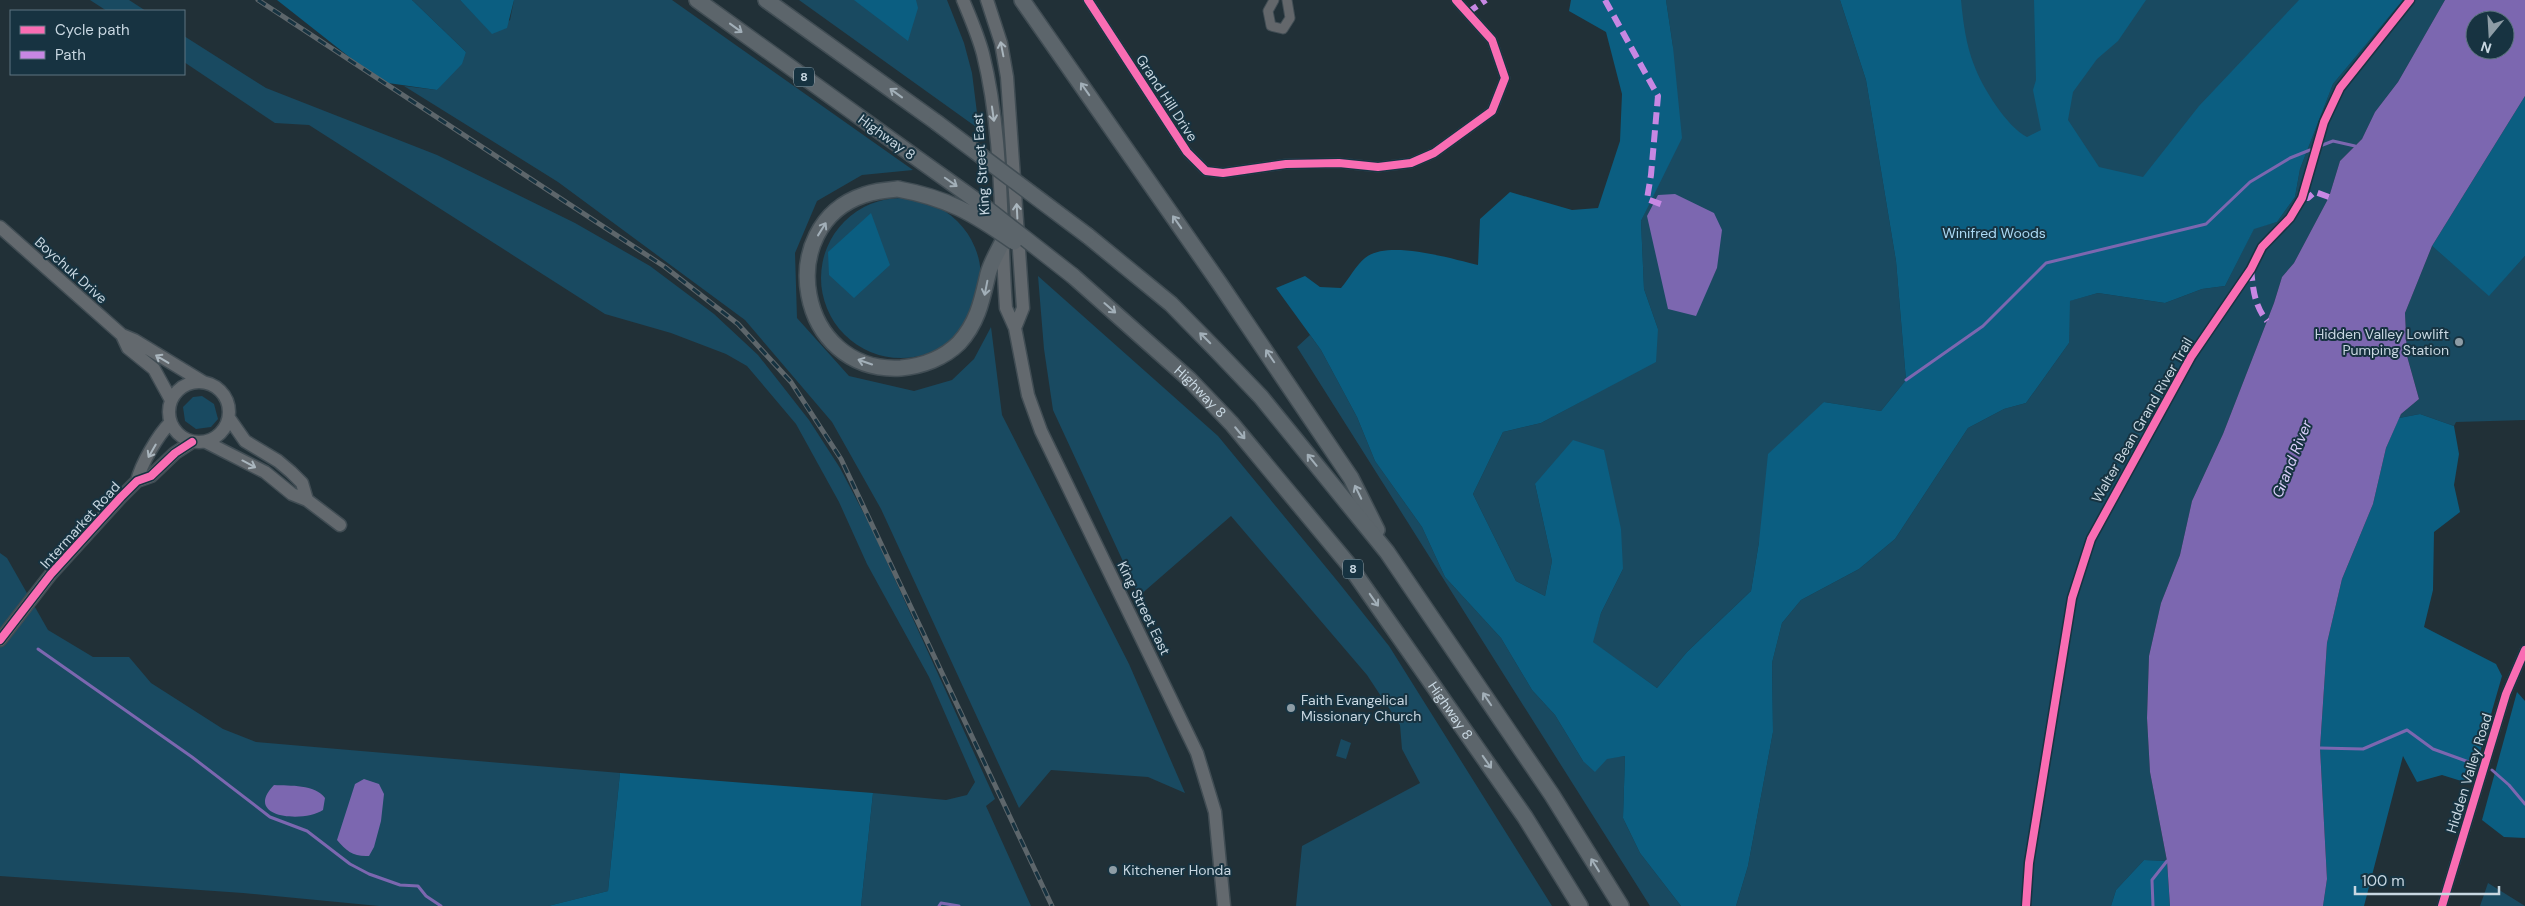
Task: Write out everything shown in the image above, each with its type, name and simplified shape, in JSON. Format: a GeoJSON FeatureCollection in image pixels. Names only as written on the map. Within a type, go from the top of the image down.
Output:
{"type":"FeatureCollection","features":[{"type":"Feature","properties":{"kind":"highway","name":"Highway 8"},"geometry":{"type":"LineString","coordinates":[[696,0],[981,204],[1073,276],[1189,379],[1232,424],[1349,565],[1525,817],[1580,906]]}},
{"type":"Feature","properties":{"kind":"highway"},"geometry":{"type":"LineString","coordinates":[[766,0],[936,122],[1088,236],[1171,304],[1218,352],[1261,398],[1387,552],[1552,795],[1621,906]]}},
{"type":"Feature","properties":{"kind":"highway"},"geometry":{"type":"LineString","coordinates":[[1022,0],[1220,284],[1351,478],[1387,552]]}},
{"type":"Feature","properties":{"kind":"highway"},"geometry":{"type":"LineString","coordinates":[[1002,243],[988,273],[978,314],[958,344],[946,353],[919,366],[890,368],[858,360],[842,352],[830,340],[816,319],[808,298],[806,280],[813,246],[831,217],[863,195],[898,189],[922,193],[962,207],[1050,268],[1073,276]]}},
{"type":"Feature","properties":{"kind":"main road","name":"King Street East"},"geometry":{"type":"LineString","coordinates":[[963,0],[982,52],[989,84],[995,125],[1006,308],[1015,328],[1028,395],[1041,431],[1197,753],[1215,812],[1224,906]]}},
{"type":"Feature","properties":{"kind":"main road","name":"King Street East"},"geometry":{"type":"LineString","coordinates":[[987,0],[1000,43],[1012,133],[1023,308],[1015,328]]}},
{"type":"Feature","properties":{"kind":"main road","name":"Boychuk Drive"},"geometry":{"type":"LineString","coordinates":[[0,227],[122,335],[134,340],[203,382]]}},
{"type":"Feature","properties":{"kind":"main road","name":"Boychuk Drive"},"geometry":{"type":"LineString","coordinates":[[122,335],[128,348],[154,369],[171,400]]}},
{"type":"Feature","properties":{"kind":"main road"},"geometry":{"type":"LineString","coordinates":[[203,382],[214,386],[223,394],[228,406],[229,418],[225,428],[217,437],[206,442],[192,442],[182,438],[170,423],[168,415],[171,400],[184,386],[203,382]]}},
{"type":"Feature","properties":{"kind":"main road"},"geometry":{"type":"LineString","coordinates":[[229,418],[245,441],[278,460],[291,472],[302,484],[307,500]]}},
{"type":"Feature","properties":{"kind":"main road","name":"Intermarket Road"},"geometry":{"type":"LineString","coordinates":[[137,481],[140,468],[162,430],[170,423]]}},
{"type":"Feature","properties":{"kind":"main road","name":"Intermarket Road"},"geometry":{"type":"LineString","coordinates":[[0,640],[51,574],[137,481],[151,476],[175,454],[192,442]]}},
{"type":"Feature","properties":{"kind":"main road"},"geometry":{"type":"LineString","coordinates":[[206,442],[251,464],[292,494],[307,500],[340,525]]}},
{"type":"Feature","properties":{"kind":"street","name":"Grand Hill Drive"},"geometry":{"type":"LineString","coordinates":[[1088,0],[1187,152],[1206,171],[1224,173],[1286,164],[1339,163],[1378,167],[1411,163],[1434,153],[1492,112],[1505,78],[1492,40],[1456,0]]}},
{"type":"Feature","properties":{"kind":"street"},"geometry":{"type":"LineString","coordinates":[[1274,0],[1268,11],[1271,26],[1283,29],[1290,18],[1289,2],[1287,0]]}},
{"type":"Feature","properties":{"kind":"street","name":"Hidden Valley Road"},"geometry":{"type":"LineString","coordinates":[[2442,906],[2506,694],[2525,650]]}},
{"type":"Feature","properties":{"kind":"shaded area"},"geometry":{"type":"Polygon","coordinates":[[[90,0],[129,0],[144,10],[105,10],[90,0]]]}},
{"type":"Feature","properties":{"kind":"shaded area"},"geometry":{"type":"Polygon","coordinates":[[[412,0],[460,0],[492,33],[510,20],[514,0],[672,0],[913,170],[862,175],[817,201],[795,253],[797,318],[849,376],[914,391],[952,380],[974,359],[991,327],[1002,415],[1129,664],[1185,793],[1148,777],[1051,770],[1019,808],[881,509],[832,422],[745,320],[558,182],[404,86],[437,90],[466,52],[412,0]]]}},
{"type":"Feature","properties":{"kind":"shaded area"},"geometry":{"type":"Polygon","coordinates":[[[799,0],[947,0],[964,43],[972,73],[979,129],[799,0]]]}},
{"type":"Feature","properties":{"kind":"shaded area"},"geometry":{"type":"Polygon","coordinates":[[[1666,0],[1840,0],[1866,80],[1896,261],[1906,380],[1881,411],[1824,402],[1759,542],[1751,591],[1687,652],[1657,688],[1592,642],[1601,613],[1623,569],[1535,484],[1552,561],[1545,596],[1516,581],[1473,494],[1503,432],[1541,423],[1582,401],[1658,329],[1644,289],[1641,221],[1656,188],[1673,47],[1666,0]],[[1647,216],[1711,281],[1717,268],[1647,216]]]}},
{"type":"Feature","properties":{"kind":"shaded area"},"geometry":{"type":"Polygon","coordinates":[[[1936,0],[2336,0],[2130,193],[1982,166],[1936,0]]]}},
{"type":"Feature","properties":{"kind":"shaded area"},"geometry":{"type":"Polygon","coordinates":[[[2403,0],[2445,0],[2398,82],[2375,112],[2362,139],[2340,161],[2329,197],[2294,263],[2282,277],[2274,303],[2223,434],[2192,501],[2180,555],[2161,603],[2149,656],[2147,718],[2150,772],[2167,861],[2144,860],[2116,890],[2111,906],[1736,906],[1748,866],[1773,732],[1772,663],[1782,623],[1801,600],[1859,569],[1895,539],[1968,428],[2004,409],[2026,403],[2069,343],[2069,301],[2098,293],[2165,303],[2202,289],[2225,286],[2254,228],[2277,222],[2295,197],[2300,169],[2333,84],[2403,0]]]}},
{"type":"Feature","properties":{"kind":"shaded area"},"geometry":{"type":"Polygon","coordinates":[[[185,37],[266,88],[437,155],[575,223],[650,266],[714,314],[758,355],[809,420],[840,468],[872,529],[995,799],[986,806],[1031,906],[861,906],[873,793],[946,800],[967,795],[975,782],[929,677],[867,564],[839,502],[796,424],[747,366],[726,354],[671,333],[605,314],[309,125],[275,123],[185,63],[185,37]]]}},
{"type":"Feature","properties":{"kind":"shaded area"},"geometry":{"type":"Polygon","coordinates":[[[909,198],[939,207],[958,221],[968,233],[975,247],[980,262],[980,294],[975,309],[968,323],[958,335],[946,345],[924,355],[909,358],[893,358],[878,355],[856,345],[834,323],[822,294],[821,270],[824,255],[834,233],[856,211],[885,199],[909,198]]]}},
{"type":"Feature","properties":{"kind":"shaded area"},"geometry":{"type":"Polygon","coordinates":[[[2432,246],[2489,295],[2525,256],[2525,420],[2456,422],[2454,426],[2420,414],[2399,418],[2401,414],[2419,399],[2407,356],[2405,313],[2432,246]]]}},
{"type":"Feature","properties":{"kind":"shaded area"},"geometry":{"type":"Polygon","coordinates":[[[1038,276],[1218,436],[1339,583],[1389,646],[1552,906],[1296,906],[1302,846],[1420,783],[1402,749],[1400,725],[1367,675],[1231,516],[1139,596],[1053,410],[1044,349],[1038,276]]]}},
{"type":"Feature","properties":{"kind":"shaded area"},"geometry":{"type":"Polygon","coordinates":[[[1310,335],[1321,350],[1357,417],[1375,461],[1422,527],[1445,577],[1501,638],[1532,690],[1555,715],[1583,761],[1625,756],[1623,818],[1640,853],[1681,906],[1650,906],[1297,347],[1310,335]]]}},
{"type":"Feature","properties":{"kind":"shaded area"},"geometry":{"type":"Polygon","coordinates":[[[202,396],[214,404],[218,419],[211,427],[196,429],[185,421],[183,407],[193,397],[202,396]]]}},
{"type":"Feature","properties":{"kind":"shaded area"},"geometry":{"type":"Polygon","coordinates":[[[0,553],[7,558],[48,630],[93,657],[129,657],[151,683],[223,729],[256,742],[620,773],[608,891],[548,906],[379,906],[243,893],[0,876],[0,553]]]}},
{"type":"Feature","properties":{"kind":"shaded area"},"geometry":{"type":"Polygon","coordinates":[[[1341,739],[1351,743],[1346,759],[1336,756],[1341,739]]]}},
{"type":"Feature","properties":{"kind":"shaded area"},"geometry":{"type":"Polygon","coordinates":[[[2488,883],[2525,906],[2480,906],[2488,883]]]}},
{"type":"Feature","properties":{"kind":"green space"},"geometry":{"type":"Polygon","coordinates":[[[277,0],[412,0],[466,52],[462,64],[437,90],[381,82],[277,0]]]}},
{"type":"Feature","properties":{"kind":"green space"},"geometry":{"type":"Polygon","coordinates":[[[460,0],[514,0],[507,28],[492,34],[460,0]]]}},
{"type":"Feature","properties":{"kind":"green space"},"geometry":{"type":"Polygon","coordinates":[[[854,0],[916,0],[918,8],[908,41],[854,0]]]}},
{"type":"Feature","properties":{"kind":"green space","name":"Winifred Woods"},"geometry":{"type":"Polygon","coordinates":[[[1571,0],[1666,0],[1673,47],[1682,138],[1641,221],[1644,289],[1658,329],[1656,362],[1541,423],[1503,432],[1473,494],[1516,581],[1545,596],[1552,561],[1535,484],[1573,440],[1604,450],[1621,529],[1623,569],[1601,613],[1593,642],[1657,688],[1687,652],[1751,591],[1759,542],[1768,454],[1824,402],[1881,411],[1906,380],[1896,261],[1866,80],[1840,0],[1961,0],[1967,41],[1978,74],[1989,95],[2011,125],[2027,137],[2041,130],[2033,90],[2036,80],[2034,0],[2146,0],[2118,41],[2097,59],[2073,92],[2068,120],[2099,167],[2143,177],[2199,106],[2299,0],[2403,0],[2333,84],[2300,169],[2295,197],[2277,222],[2254,229],[2225,286],[2202,289],[2165,303],[2098,293],[2070,301],[2069,343],[2026,403],[2004,409],[1968,428],[1895,539],[1859,569],[1801,600],[1782,623],[1772,663],[1773,732],[1748,866],[1736,906],[1681,906],[1640,853],[1623,818],[1625,756],[1607,759],[1595,772],[1583,761],[1555,715],[1532,690],[1501,638],[1445,577],[1422,527],[1375,461],[1357,417],[1321,350],[1276,288],[1305,276],[1320,287],[1341,288],[1365,258],[1375,253],[1389,250],[1420,252],[1478,265],[1480,219],[1510,192],[1572,210],[1598,208],[1620,141],[1622,94],[1606,32],[1569,11],[1571,0]]]}},
{"type":"Feature","properties":{"kind":"green space"},"geometry":{"type":"Polygon","coordinates":[[[2525,96],[2525,256],[2489,296],[2432,246],[2525,96]]]}},
{"type":"Feature","properties":{"kind":"green space"},"geometry":{"type":"Polygon","coordinates":[[[871,213],[890,265],[854,298],[829,275],[828,252],[871,213]]]}},
{"type":"Feature","properties":{"kind":"green space"},"geometry":{"type":"Polygon","coordinates":[[[2420,414],[2454,426],[2459,454],[2454,485],[2460,512],[2434,532],[2433,590],[2424,627],[2496,664],[2502,676],[2471,784],[2442,775],[2417,782],[2403,756],[2364,906],[2323,906],[2327,879],[2320,748],[2327,643],[2342,579],[2373,504],[2386,448],[2399,418],[2420,414]]]}},
{"type":"Feature","properties":{"kind":"green space"},"geometry":{"type":"Polygon","coordinates":[[[2517,692],[2525,701],[2525,838],[2504,837],[2482,820],[2517,692]]]}},
{"type":"Feature","properties":{"kind":"green space"},"geometry":{"type":"Polygon","coordinates":[[[620,773],[873,793],[861,906],[548,906],[608,891],[620,773]]]}},
{"type":"Feature","properties":{"kind":"green space"},"geometry":{"type":"Polygon","coordinates":[[[2144,860],[2167,861],[2170,906],[2111,906],[2116,890],[2144,860]]]}},
{"type":"Feature","properties":{"kind":"water","name":"Grand River"},"geometry":{"type":"Polygon","coordinates":[[[2445,0],[2525,0],[2525,96],[2432,246],[2405,313],[2407,356],[2419,399],[2401,414],[2386,448],[2373,504],[2342,579],[2327,643],[2320,748],[2327,879],[2323,906],[2170,906],[2167,861],[2150,772],[2147,718],[2149,656],[2161,603],[2180,555],[2192,501],[2223,434],[2274,303],[2282,277],[2294,263],[2329,197],[2340,161],[2362,139],[2375,112],[2398,82],[2445,0]]]}},
{"type":"Feature","properties":{"kind":"water"},"geometry":{"type":"Polygon","coordinates":[[[1675,194],[1714,213],[1722,230],[1717,268],[1696,316],[1668,309],[1647,216],[1658,195],[1675,194]]]}},
{"type":"Feature","properties":{"kind":"water"},"geometry":{"type":"Polygon","coordinates":[[[364,779],[379,784],[384,794],[381,821],[374,847],[369,856],[351,852],[337,840],[355,784],[364,779]]]}},
{"type":"Feature","properties":{"kind":"water"},"geometry":{"type":"Polygon","coordinates":[[[274,785],[309,788],[321,793],[325,798],[323,810],[314,814],[291,817],[270,811],[265,805],[266,796],[274,785]]]}},
{"type":"Feature","properties":{"kind":"waterway"},"geometry":{"type":"LineString","coordinates":[[2320,146],[2333,141],[2355,146]]}},
{"type":"Feature","properties":{"kind":"waterway"},"geometry":{"type":"LineString","coordinates":[[1906,380],[1983,326],[2046,263],[2206,224],[2250,182],[2290,158],[2310,150]]}},
{"type":"Feature","properties":{"kind":"waterway"},"geometry":{"type":"LineString","coordinates":[[38,649],[192,757],[270,817],[307,831],[350,864],[369,874],[400,885],[418,886],[426,896],[441,906]]}},
{"type":"Feature","properties":{"kind":"waterway"},"geometry":{"type":"LineString","coordinates":[[2320,748],[2363,749],[2407,730],[2433,749],[2477,765]]}},
{"type":"Feature","properties":{"kind":"waterway"},"geometry":{"type":"LineString","coordinates":[[2492,770],[2509,785],[2525,804]]}},
{"type":"Feature","properties":{"kind":"waterway"},"geometry":{"type":"LineString","coordinates":[[2153,906],[2152,880],[2167,861]]}},
{"type":"Feature","properties":{"kind":"waterway"},"geometry":{"type":"LineString","coordinates":[[939,906],[941,903],[959,906]]}},
{"type":"Feature","properties":{"kind":"railway"},"geometry":{"type":"LineString","coordinates":[[258,0],[665,267],[738,324],[791,382],[841,459],[1052,906]]}},
{"type":"Feature","properties":{"kind":"marked path"},"geometry":{"type":"LineString","coordinates":[[1467,13],[1486,0]]}},
{"type":"Feature","properties":{"kind":"marked path"},"geometry":{"type":"LineString","coordinates":[[1605,0],[1658,96],[1647,199],[1663,205]]}},
{"type":"Feature","properties":{"kind":"marked path"},"geometry":{"type":"LineString","coordinates":[[2302,198],[2308,198],[2315,192],[2329,197]]}},
{"type":"Feature","properties":{"kind":"marked path"},"geometry":{"type":"LineString","coordinates":[[2251,269],[2257,303],[2267,321]]}},
{"type":"Feature","properties":{"kind":"cycle path"},"geometry":{"type":"LineString","coordinates":[[1088,0],[1187,152],[1206,171],[1223,173],[1286,164],[1339,163],[1378,167],[1411,163],[1434,153],[1492,111],[1505,78],[1492,40],[1456,0]]}},
{"type":"Feature","properties":{"kind":"cycle path","name":"Walter Bean Grand River Trail"},"geometry":{"type":"LineString","coordinates":[[2026,906],[2029,863],[2072,598],[2091,539],[2191,357],[2251,269],[2262,247],[2290,218],[2302,198],[2324,122],[2340,88],[2410,0]]}},
{"type":"Feature","properties":{"kind":"cycle path"},"geometry":{"type":"LineString","coordinates":[[0,640],[51,574],[121,497],[137,481],[151,476],[175,453],[192,442]]}},
{"type":"Feature","properties":{"kind":"cycle path"},"geometry":{"type":"LineString","coordinates":[[2442,906],[2506,694],[2525,650]]}},
{"type":"Feature","properties":{"kind":"place","name":"Hidden Valley Lowlift Pumping Station"},"geometry":{"type":"Point","coordinates":[2459,342]}},
{"type":"Feature","properties":{"kind":"place","name":"Faith Evangelical Missionary Church"},"geometry":{"type":"Point","coordinates":[1291,708]}},
{"type":"Feature","properties":{"kind":"place","name":"Kitchener Honda"},"geometry":{"type":"Point","coordinates":[1113,870]}}]}
